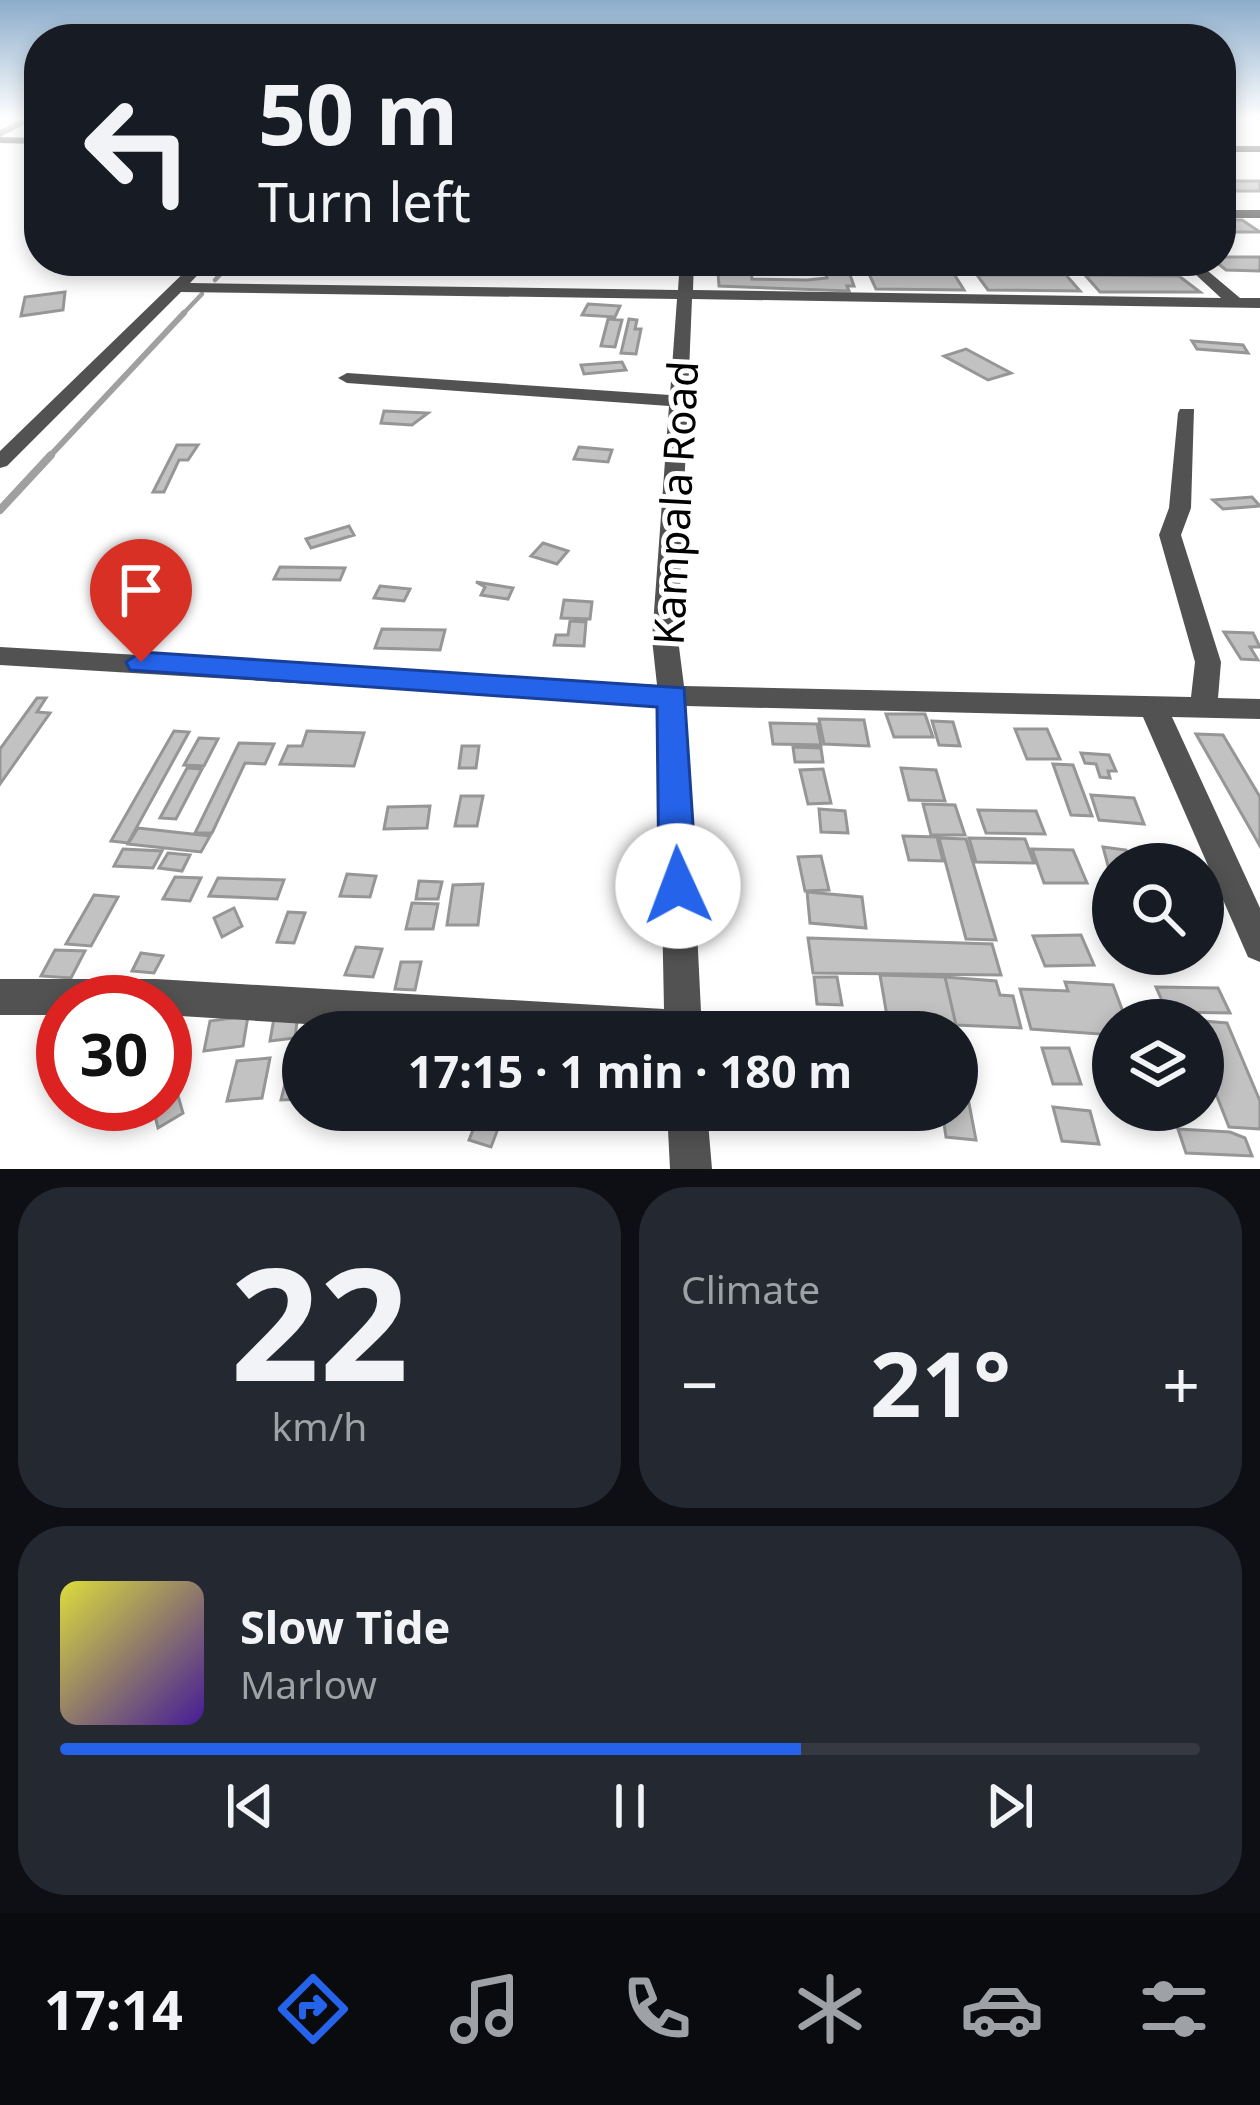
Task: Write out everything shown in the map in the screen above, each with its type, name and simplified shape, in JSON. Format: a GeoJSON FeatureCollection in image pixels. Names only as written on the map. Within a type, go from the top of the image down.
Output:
{"type":"FeatureCollection","features":[{"type":"Feature","properties":{"kind":"street"},"geometry":{"type":"LineString","coordinates":[[0,462],[188,276]]}},
{"type":"Feature","properties":{"kind":"street","name":"Kampala Road"},"geometry":{"type":"LineString","coordinates":[[681,1011],[673,696],[665,639],[687,276]]}},
{"type":"Feature","properties":{"kind":"street"},"geometry":{"type":"LineString","coordinates":[[1205,276],[1236,303]]}},
{"type":"Feature","properties":{"kind":"street"},"geometry":{"type":"LineString","coordinates":[[177,287],[1260,303]]}},
{"type":"Feature","properties":{"kind":"street"},"geometry":{"type":"LineString","coordinates":[[347,378],[677,401]]}},
{"type":"Feature","properties":{"kind":"street"},"geometry":{"type":"LineString","coordinates":[[1187,412],[1180,508],[1170,535],[1208,662],[1203,709]]}},
{"type":"Feature","properties":{"kind":"street"},"geometry":{"type":"LineString","coordinates":[[0,656],[673,696],[1260,710]]}},
{"type":"Feature","properties":{"kind":"street"},"geometry":{"type":"LineString","coordinates":[[1154,709],[1260,946]]}},
{"type":"Feature","properties":{"kind":"street"},"geometry":{"type":"LineString","coordinates":[[0,997],[156,997],[379,1011]]}},
{"type":"Feature","properties":{"kind":"street"},"geometry":{"type":"LineString","coordinates":[[689,1131],[691,1169]]}},
{"type":"Feature","properties":{"kind":"building"},"geometry":{"type":"Polygon","coordinates":[[[1236,181],[1260,181],[1260,191],[1236,191],[1236,181]]]}},
{"type":"Feature","properties":{"kind":"building"},"geometry":{"type":"Polygon","coordinates":[[[1236,220],[1242,220],[1260,232],[1236,232],[1236,220]]]}},
{"type":"Feature","properties":{"kind":"building"},"geometry":{"type":"Polygon","coordinates":[[[1236,257],[1260,257],[1260,271],[1236,270],[1236,257]]]}},
{"type":"Feature","properties":{"kind":"building"},"geometry":{"type":"Polygon","coordinates":[[[718,276],[807,280],[850,276],[854,286],[847,286],[849,291],[719,286],[718,276]]]}},
{"type":"Feature","properties":{"kind":"building"},"geometry":{"type":"Polygon","coordinates":[[[870,276],[955,276],[964,290],[876,289],[870,276]]]}},
{"type":"Feature","properties":{"kind":"building"},"geometry":{"type":"Polygon","coordinates":[[[978,276],[1067,276],[1080,291],[988,290],[978,276]]]}},
{"type":"Feature","properties":{"kind":"building"},"geometry":{"type":"Polygon","coordinates":[[[1086,276],[1179,276],[1200,292],[1100,292],[1086,276]]]}},
{"type":"Feature","properties":{"kind":"building"},"geometry":{"type":"Polygon","coordinates":[[[65,292],[63,310],[21,316],[25,297],[65,292]]]}},
{"type":"Feature","properties":{"kind":"building"},"geometry":{"type":"Polygon","coordinates":[[[588,304],[620,306],[615,317],[582,315],[588,304]]]}},
{"type":"Feature","properties":{"kind":"building"},"geometry":{"type":"Polygon","coordinates":[[[608,319],[622,320],[615,347],[601,346],[608,319]]]}},
{"type":"Feature","properties":{"kind":"building"},"geometry":{"type":"Polygon","coordinates":[[[629,319],[637,320],[635,329],[641,329],[636,354],[621,353],[629,319]]]}},
{"type":"Feature","properties":{"kind":"building"},"geometry":{"type":"Polygon","coordinates":[[[1192,341],[1243,345],[1248,353],[1197,349],[1192,341]]]}},
{"type":"Feature","properties":{"kind":"building"},"geometry":{"type":"Polygon","coordinates":[[[966,349],[1011,373],[988,380],[944,356],[966,349]]]}},
{"type":"Feature","properties":{"kind":"building"},"geometry":{"type":"Polygon","coordinates":[[[622,362],[626,370],[584,374],[581,365],[622,362]]]}},
{"type":"Feature","properties":{"kind":"building"},"geometry":{"type":"Polygon","coordinates":[[[384,411],[428,413],[412,425],[381,423],[384,411]]]}},
{"type":"Feature","properties":{"kind":"building"},"geometry":{"type":"Polygon","coordinates":[[[177,445],[198,445],[188,460],[179,460],[164,492],[153,492],[177,445]]]}},
{"type":"Feature","properties":{"kind":"building"},"geometry":{"type":"Polygon","coordinates":[[[579,447],[612,450],[608,462],[574,459],[579,447]]]}},
{"type":"Feature","properties":{"kind":"building"},"geometry":{"type":"Polygon","coordinates":[[[1252,497],[1260,506],[1223,509],[1213,500],[1252,497]]]}},
{"type":"Feature","properties":{"kind":"building"},"geometry":{"type":"Polygon","coordinates":[[[349,526],[354,535],[311,548],[306,539],[349,526]]]}},
{"type":"Feature","properties":{"kind":"building"},"geometry":{"type":"Polygon","coordinates":[[[543,543],[568,551],[557,564],[531,556],[543,543]]]}},
{"type":"Feature","properties":{"kind":"building"},"geometry":{"type":"Polygon","coordinates":[[[280,567],[345,568],[340,580],[274,579],[280,567]]]}},
{"type":"Feature","properties":{"kind":"building"},"geometry":{"type":"Polygon","coordinates":[[[476,582],[513,588],[508,599],[481,595],[485,587],[476,582]]]}},
{"type":"Feature","properties":{"kind":"building"},"geometry":{"type":"Polygon","coordinates":[[[380,586],[410,589],[404,601],[374,598],[380,586]]]}},
{"type":"Feature","properties":{"kind":"building"},"geometry":{"type":"Polygon","coordinates":[[[564,600],[592,602],[590,619],[561,618],[564,600]]]}},
{"type":"Feature","properties":{"kind":"building"},"geometry":{"type":"Polygon","coordinates":[[[570,621],[586,622],[584,646],[554,645],[556,635],[568,635],[570,621]]]}},
{"type":"Feature","properties":{"kind":"building"},"geometry":{"type":"Polygon","coordinates":[[[382,629],[445,630],[440,650],[375,648],[382,629]]]}},
{"type":"Feature","properties":{"kind":"building"},"geometry":{"type":"Polygon","coordinates":[[[1224,632],[1253,633],[1260,647],[1250,647],[1258,660],[1241,659],[1224,632]]]}},
{"type":"Feature","properties":{"kind":"building"},"geometry":{"type":"Polygon","coordinates":[[[37,698],[46,698],[37,712],[50,713],[0,784],[0,749],[37,698]]]}},
{"type":"Feature","properties":{"kind":"building"},"geometry":{"type":"Polygon","coordinates":[[[886,714],[925,714],[933,737],[894,737],[886,714]]]}},
{"type":"Feature","properties":{"kind":"building"},"geometry":{"type":"Polygon","coordinates":[[[819,719],[864,720],[869,746],[824,744],[819,719]]]}},
{"type":"Feature","properties":{"kind":"building"},"geometry":{"type":"Polygon","coordinates":[[[932,721],[953,722],[960,746],[939,745],[932,721]]]}},
{"type":"Feature","properties":{"kind":"building"},"geometry":{"type":"Polygon","coordinates":[[[770,723],[817,724],[821,745],[773,744],[770,723]]]}},
{"type":"Feature","properties":{"kind":"building"},"geometry":{"type":"Polygon","coordinates":[[[1015,729],[1047,729],[1060,759],[1027,759],[1015,729]]]}},
{"type":"Feature","properties":{"kind":"building"},"geometry":{"type":"Polygon","coordinates":[[[174,731],[189,732],[128,843],[111,841],[174,731]]]}},
{"type":"Feature","properties":{"kind":"building"},"geometry":{"type":"Polygon","coordinates":[[[307,731],[364,733],[354,766],[280,764],[288,746],[302,746],[307,731]]]}},
{"type":"Feature","properties":{"kind":"building"},"geometry":{"type":"Polygon","coordinates":[[[1196,734],[1223,735],[1260,797],[1260,846],[1196,734]]]}},
{"type":"Feature","properties":{"kind":"building"},"geometry":{"type":"Polygon","coordinates":[[[199,738],[218,739],[204,766],[184,765],[199,738]]]}},
{"type":"Feature","properties":{"kind":"building"},"geometry":{"type":"Polygon","coordinates":[[[239,743],[274,744],[265,764],[245,763],[212,833],[195,833],[239,743]]]}},
{"type":"Feature","properties":{"kind":"building"},"geometry":{"type":"Polygon","coordinates":[[[462,746],[479,746],[476,768],[459,768],[462,746]]]}},
{"type":"Feature","properties":{"kind":"building"},"geometry":{"type":"Polygon","coordinates":[[[793,747],[821,748],[823,762],[795,762],[793,747]]]}},
{"type":"Feature","properties":{"kind":"building"},"geometry":{"type":"Polygon","coordinates":[[[1081,753],[1109,755],[1116,771],[1108,771],[1110,778],[1100,777],[1096,764],[1085,763],[1081,753]]]}},
{"type":"Feature","properties":{"kind":"building"},"geometry":{"type":"Polygon","coordinates":[[[1053,764],[1073,765],[1092,816],[1071,815],[1053,764]]]}},
{"type":"Feature","properties":{"kind":"building"},"geometry":{"type":"Polygon","coordinates":[[[187,768],[202,769],[176,819],[160,818],[187,768]]]}},
{"type":"Feature","properties":{"kind":"building"},"geometry":{"type":"Polygon","coordinates":[[[901,768],[936,770],[945,801],[909,800],[901,768]]]}},
{"type":"Feature","properties":{"kind":"building"},"geometry":{"type":"Polygon","coordinates":[[[823,769],[831,803],[808,804],[800,770],[823,769]]]}},
{"type":"Feature","properties":{"kind":"building"},"geometry":{"type":"Polygon","coordinates":[[[1091,795],[1134,798],[1144,824],[1099,820],[1091,795]]]}},
{"type":"Feature","properties":{"kind":"building"},"geometry":{"type":"Polygon","coordinates":[[[461,796],[483,796],[477,826],[455,826],[461,796]]]}},
{"type":"Feature","properties":{"kind":"building"},"geometry":{"type":"Polygon","coordinates":[[[923,804],[955,805],[965,835],[931,835],[923,804]]]}},
{"type":"Feature","properties":{"kind":"building"},"geometry":{"type":"Polygon","coordinates":[[[430,806],[427,828],[384,829],[388,807],[430,806]]]}},
{"type":"Feature","properties":{"kind":"building"},"geometry":{"type":"Polygon","coordinates":[[[819,809],[845,811],[848,833],[821,832],[819,809]]]}},
{"type":"Feature","properties":{"kind":"building"},"geometry":{"type":"Polygon","coordinates":[[[978,810],[1036,811],[1045,834],[986,833],[978,810]]]}},
{"type":"Feature","properties":{"kind":"building"},"geometry":{"type":"Polygon","coordinates":[[[138,828],[210,836],[201,852],[128,844],[138,828]]]}},
{"type":"Feature","properties":{"kind":"building"},"geometry":{"type":"Polygon","coordinates":[[[903,836],[937,837],[943,861],[909,860],[903,836]]]}},
{"type":"Feature","properties":{"kind":"building"},"geometry":{"type":"Polygon","coordinates":[[[939,838],[966,839],[996,940],[966,939],[939,838]]]}},
{"type":"Feature","properties":{"kind":"building"},"geometry":{"type":"Polygon","coordinates":[[[969,838],[1025,839],[1034,863],[976,862],[969,838]]]}},
{"type":"Feature","properties":{"kind":"building"},"geometry":{"type":"Polygon","coordinates":[[[123,849],[162,851],[153,868],[114,866],[123,849]]]}},
{"type":"Feature","properties":{"kind":"building"},"geometry":{"type":"Polygon","coordinates":[[[1032,849],[1073,850],[1087,883],[1044,883],[1032,849]]]}},
{"type":"Feature","properties":{"kind":"building"},"geometry":{"type":"Polygon","coordinates":[[[168,853],[190,855],[182,871],[159,868],[168,853]]]}},
{"type":"Feature","properties":{"kind":"building"},"geometry":{"type":"Polygon","coordinates":[[[821,856],[829,890],[805,891],[798,857],[821,856]]]}},
{"type":"Feature","properties":{"kind":"building"},"geometry":{"type":"Polygon","coordinates":[[[347,874],[376,876],[370,897],[340,896],[347,874]]]}},
{"type":"Feature","properties":{"kind":"building"},"geometry":{"type":"Polygon","coordinates":[[[175,877],[201,878],[190,901],[163,899],[175,877]]]}},
{"type":"Feature","properties":{"kind":"building"},"geometry":{"type":"Polygon","coordinates":[[[218,878],[284,880],[277,899],[209,896],[218,878]]]}},
{"type":"Feature","properties":{"kind":"building"},"geometry":{"type":"Polygon","coordinates":[[[419,881],[442,882],[438,899],[416,899],[419,881]]]}},
{"type":"Feature","properties":{"kind":"building"},"geometry":{"type":"Polygon","coordinates":[[[483,884],[478,925],[447,925],[453,885],[483,884]]]}},
{"type":"Feature","properties":{"kind":"building"},"geometry":{"type":"Polygon","coordinates":[[[807,892],[862,897],[866,928],[810,923],[807,892]]]}},
{"type":"Feature","properties":{"kind":"building"},"geometry":{"type":"Polygon","coordinates":[[[94,895],[118,897],[91,946],[66,944],[94,895]]]}},
{"type":"Feature","properties":{"kind":"building"},"geometry":{"type":"Polygon","coordinates":[[[412,903],[438,904],[433,929],[406,929],[412,903]]]}},
{"type":"Feature","properties":{"kind":"building"},"geometry":{"type":"Polygon","coordinates":[[[234,908],[242,926],[222,937],[214,918],[234,908]]]}},
{"type":"Feature","properties":{"kind":"building"},"geometry":{"type":"Polygon","coordinates":[[[288,912],[305,913],[294,943],[277,942],[288,912]]]}},
{"type":"Feature","properties":{"kind":"building"},"geometry":{"type":"Polygon","coordinates":[[[1081,935],[1092,965],[1045,966],[1033,936],[1081,935]]]}},
{"type":"Feature","properties":{"kind":"building"},"geometry":{"type":"Polygon","coordinates":[[[808,938],[992,944],[1001,975],[813,973],[808,938]]]}},
{"type":"Feature","properties":{"kind":"building"},"geometry":{"type":"Polygon","coordinates":[[[356,947],[382,949],[373,977],[345,975],[356,947]]]}},
{"type":"Feature","properties":{"kind":"building"},"geometry":{"type":"Polygon","coordinates":[[[55,950],[85,951],[73,975],[42,975],[55,950]]]}},
{"type":"Feature","properties":{"kind":"building"},"geometry":{"type":"Polygon","coordinates":[[[141,953],[163,956],[154,973],[132,971],[141,953]]]}},
{"type":"Feature","properties":{"kind":"building"},"geometry":{"type":"Polygon","coordinates":[[[401,962],[421,962],[415,990],[395,989],[401,962]]]}},
{"type":"Feature","properties":{"kind":"building"},"geometry":{"type":"Polygon","coordinates":[[[880,975],[945,977],[953,1011],[886,1011],[880,975]]]}},
{"type":"Feature","properties":{"kind":"building"},"geometry":{"type":"Polygon","coordinates":[[[814,977],[837,977],[842,1005],[817,1004],[814,977]]]}},
{"type":"Feature","properties":{"kind":"building"},"geometry":{"type":"Polygon","coordinates":[[[945,977],[996,981],[1000,995],[1013,996],[1021,1028],[978,1026],[978,1011],[953,1011],[945,977]]]}},
{"type":"Feature","properties":{"kind":"building"},"geometry":{"type":"Polygon","coordinates":[[[1065,982],[1113,985],[1118,999],[1092,999],[1092,1033],[1031,1029],[1020,989],[1068,991],[1065,982]]]}},
{"type":"Feature","properties":{"kind":"building"},"geometry":{"type":"Polygon","coordinates":[[[1156,987],[1218,988],[1223,999],[1161,999],[1156,987]]]}},
{"type":"Feature","properties":{"kind":"building"},"geometry":{"type":"Polygon","coordinates":[[[248,1016],[243,1046],[204,1051],[210,1021],[248,1016]]]}},
{"type":"Feature","properties":{"kind":"building"},"geometry":{"type":"Polygon","coordinates":[[[282,1017],[282,1040],[270,1041],[274,1018],[282,1017]]]}},
{"type":"Feature","properties":{"kind":"building"},"geometry":{"type":"Polygon","coordinates":[[[1224,1023],[1260,1101],[1260,1129],[1229,1127],[1224,1114],[1224,1023]]]}},
{"type":"Feature","properties":{"kind":"building"},"geometry":{"type":"Polygon","coordinates":[[[1042,1048],[1069,1048],[1081,1084],[1053,1084],[1042,1048]]]}},
{"type":"Feature","properties":{"kind":"building"},"geometry":{"type":"Polygon","coordinates":[[[270,1058],[262,1098],[227,1101],[237,1061],[270,1058]]]}},
{"type":"Feature","properties":{"kind":"building"},"geometry":{"type":"Polygon","coordinates":[[[1053,1107],[1090,1111],[1099,1144],[1062,1141],[1053,1107]]]}},
{"type":"Feature","properties":{"kind":"building"},"geometry":{"type":"Polygon","coordinates":[[[473,1131],[497,1131],[491,1147],[469,1140],[473,1131]]]}},
{"type":"Feature","properties":{"kind":"building"},"geometry":{"type":"Polygon","coordinates":[[[945,1131],[974,1131],[976,1140],[946,1137],[945,1131]]]}},
{"type":"Feature","properties":{"kind":"building"},"geometry":{"type":"Polygon","coordinates":[[[1179,1131],[1230,1132],[1245,1138],[1252,1156],[1186,1153],[1179,1131]]]}},
{"type":"Feature","properties":{"kind":"waterway"},"geometry":{"type":"LineString","coordinates":[[215,280],[219,276]]}},
{"type":"Feature","properties":{"kind":"waterway"},"geometry":{"type":"LineString","coordinates":[[181,316],[202,294]]}},
{"type":"Feature","properties":{"kind":"waterway"},"geometry":{"type":"LineString","coordinates":[[48,458],[184,313]]}},
{"type":"Feature","properties":{"kind":"waterway"},"geometry":{"type":"LineString","coordinates":[[0,510],[51,455]]}},
{"type":"Feature","properties":{"kind":"route"},"geometry":{"type":"LineString","coordinates":[[141,662],[673,696],[678,886]]}}]}
